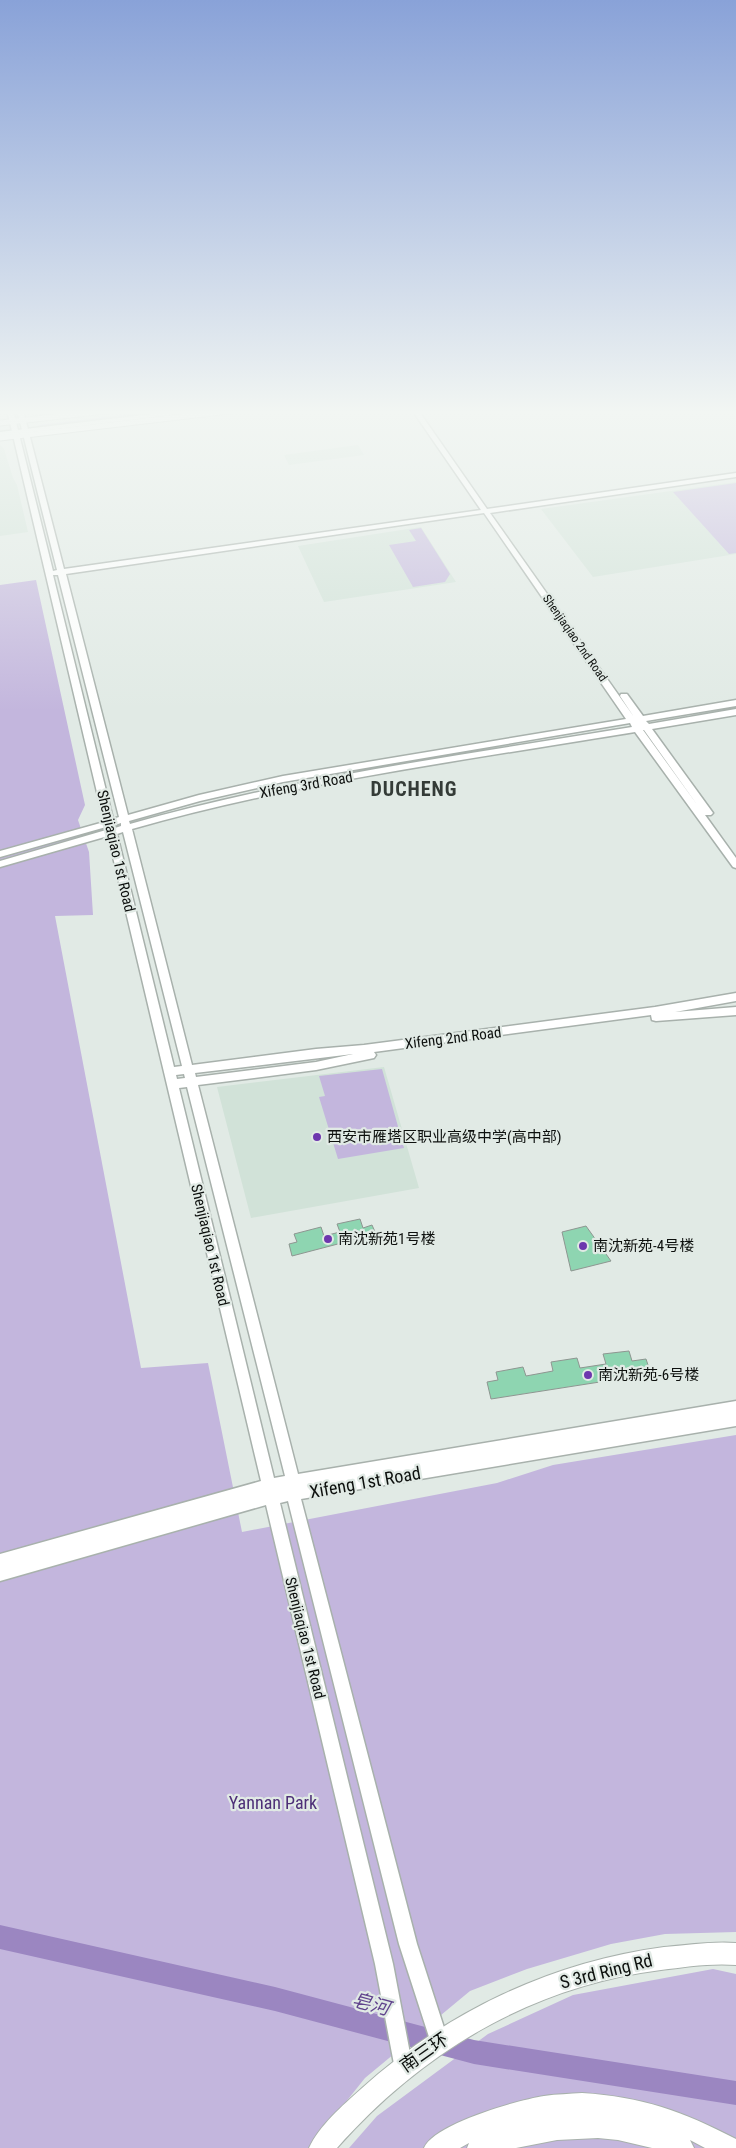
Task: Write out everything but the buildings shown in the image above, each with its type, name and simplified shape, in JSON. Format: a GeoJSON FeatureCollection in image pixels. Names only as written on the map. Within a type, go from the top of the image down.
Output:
{"type":"FeatureCollection","features":[{"type":"Feature","properties":{"kind":"highway","name":"S 3rd Ring Rd"},"geometry":{"type":"LineString","coordinates":[[483,2015],[571,1977],[647,1959],[736,1954]]}},
{"type":"Feature","properties":{"kind":"highway","name":"南三环"},"geometry":{"type":"LineString","coordinates":[[321,2148],[403,2064],[439,2040],[483,2015]]}},
{"type":"Feature","properties":{"kind":"highway"},"geometry":{"type":"LineString","coordinates":[[436,2148],[477,2125],[518,2111],[557,2104],[604,2105],[653,2113],[710,2136],[729,2148]]}},
{"type":"Feature","properties":{"kind":"highway"},"geometry":{"type":"LineString","coordinates":[[479,2148],[518,2134],[586,2125],[638,2132],[682,2148]]}},
{"type":"Feature","properties":{"kind":"street","name":"Shenjiaqiao 1st Road"},"geometry":{"type":"LineString","coordinates":[[40,510],[126,824],[408,1944],[439,2040]]}},
{"type":"Feature","properties":{"kind":"street"},"geometry":{"type":"LineString","coordinates":[[56,573],[494,510]]}},
{"type":"Feature","properties":{"kind":"street","name":"Shenjiaqiao 2nd Road"},"geometry":{"type":"LineString","coordinates":[[489,511],[636,719],[648,726],[736,853]]}},
{"type":"Feature","properties":{"kind":"street","name":"Shenjiaqiao 1st Road"},"geometry":{"type":"LineString","coordinates":[[56,573],[111,829],[384,1964],[403,2064]]}},
{"type":"Feature","properties":{"kind":"street","name":"Xifeng 3rd Road"},"geometry":{"type":"LineString","coordinates":[[0,864],[111,829],[199,798],[283,778],[736,703]]}},
{"type":"Feature","properties":{"kind":"street","name":"Xifeng 3rd Road"},"geometry":{"type":"LineString","coordinates":[[126,824],[288,787],[736,712]]}},
{"type":"Feature","properties":{"kind":"street","name":"Shenjiaqiao 2nd Road"},"geometry":{"type":"LineString","coordinates":[[636,719],[637,728],[736,864]]}},
{"type":"Feature","properties":{"kind":"street","name":"Xifeng 3rd Road"},"geometry":{"type":"LineString","coordinates":[[0,854],[111,829]]}},
{"type":"Feature","properties":{"kind":"street","name":"Xifeng 2nd Road"},"geometry":{"type":"LineString","coordinates":[[169,1072],[636,1014],[736,997]]}},
{"type":"Feature","properties":{"kind":"street","name":"Xifeng 2nd Road"},"geometry":{"type":"LineString","coordinates":[[172,1084],[316,1066],[367,1055],[638,1019],[736,1011]]}},
{"type":"Feature","properties":{"kind":"street","name":"Xifeng 1st Road"},"geometry":{"type":"LineString","coordinates":[[293,1488],[736,1407]]}},
{"type":"Feature","properties":{"kind":"street","name":"Xifeng 1st Road"},"geometry":{"type":"LineString","coordinates":[[0,1561],[269,1492],[736,1419]]}},
{"type":"Feature","properties":{"kind":"street","name":"Xifeng 1st Road"},"geometry":{"type":"LineString","coordinates":[[0,1574],[269,1492]]}},
{"type":"Feature","properties":{"kind":"shaded area"},"geometry":{"type":"Polygon","coordinates":[[[0,510],[23,510],[28,532],[0,536],[0,510]]]}},
{"type":"Feature","properties":{"kind":"shaded area"},"geometry":{"type":"Polygon","coordinates":[[[542,510],[736,510],[736,554],[593,577],[542,510]]]}},
{"type":"Feature","properties":{"kind":"shaded area"},"geometry":{"type":"Polygon","coordinates":[[[421,527],[456,582],[324,602],[298,546],[421,527]]]}},
{"type":"Feature","properties":{"kind":"shaded area","name":"西安市雁塔区职业高级中学(高中部)"},"geometry":{"type":"Polygon","coordinates":[[[384,1067],[419,1188],[251,1218],[217,1087],[384,1067]]]}},
{"type":"Feature","properties":{"kind":"green space"},"geometry":{"type":"Polygon","coordinates":[[[689,510],[736,510],[736,553],[729,554],[689,510]]]}},
{"type":"Feature","properties":{"kind":"green space"},"geometry":{"type":"Polygon","coordinates":[[[421,528],[450,574],[445,582],[413,587],[389,545],[416,541],[409,530],[421,528]]]}},
{"type":"Feature","properties":{"kind":"green space","name":"Yannan Park"},"geometry":{"type":"Polygon","coordinates":[[[36,580],[85,805],[78,820],[89,852],[93,915],[55,916],[141,1368],[208,1363],[242,1532],[497,1483],[553,1465],[736,1435],[736,1932],[665,1934],[611,1944],[527,1969],[470,1991],[365,2078],[309,2148],[0,2148],[0,585],[36,580]]]}},
{"type":"Feature","properties":{"kind":"green space"},"geometry":{"type":"Polygon","coordinates":[[[382,1069],[404,1148],[338,1159],[319,1097],[325,1096],[319,1076],[382,1069]]]}},
{"type":"Feature","properties":{"kind":"green space"},"geometry":{"type":"Polygon","coordinates":[[[713,1969],[736,1974],[736,2148],[349,2148],[377,2116],[488,2034],[573,1995],[713,1969]]]}},
{"type":"Feature","properties":{"kind":"waterway","name":"皂河"},"geometry":{"type":"LineString","coordinates":[[0,1937],[275,1999],[474,2052],[736,2093]]}},
{"type":"Feature","properties":{"kind":"place","name":"西安市雁塔区职业高级中学(高中部)"},"geometry":{"type":"Point","coordinates":[317,1137]}},
{"type":"Feature","properties":{"kind":"place","name":"南沈新苑1号楼"},"geometry":{"type":"Point","coordinates":[328,1239]}},
{"type":"Feature","properties":{"kind":"place","name":"南沈新苑-4号楼"},"geometry":{"type":"Point","coordinates":[583,1246]}},
{"type":"Feature","properties":{"kind":"place","name":"南沈新苑-6号楼"},"geometry":{"type":"Point","coordinates":[588,1375]}},
{"type":"Feature","properties":{"kind":"district","name":"DUCHENG"},"geometry":{"type":"Point","coordinates":[414,789]}}]}
